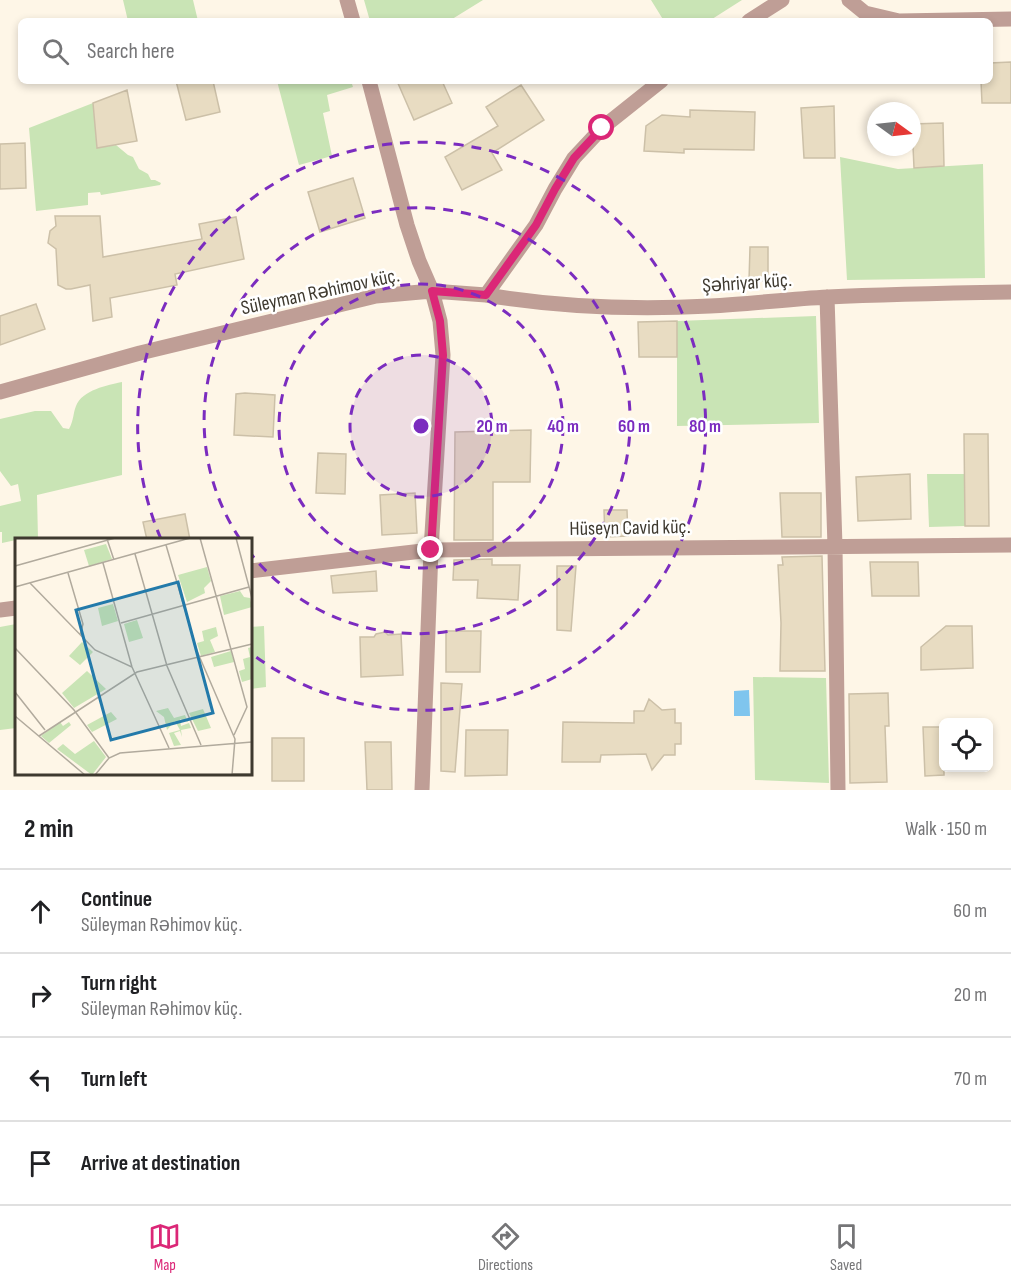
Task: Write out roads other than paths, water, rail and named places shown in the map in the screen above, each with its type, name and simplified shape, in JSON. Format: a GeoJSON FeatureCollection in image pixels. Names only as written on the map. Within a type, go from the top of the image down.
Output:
{"type":"FeatureCollection","features":[{"type":"Feature","properties":{"kind":"street"},"geometry":{"type":"LineString","coordinates":[[347,0],[352,18]]}},
{"type":"Feature","properties":{"kind":"street"},"geometry":{"type":"LineString","coordinates":[[754,18],[782,0]]}},
{"type":"Feature","properties":{"kind":"street"},"geometry":{"type":"LineString","coordinates":[[849,0],[865,13],[886,18]]}},
{"type":"Feature","properties":{"kind":"street"},"geometry":{"type":"LineString","coordinates":[[993,20],[1011,20]]}},
{"type":"Feature","properties":{"kind":"street"},"geometry":{"type":"LineString","coordinates":[[370,84],[407,225],[432,291],[440,321],[443,355],[431,550],[422,790]]}},
{"type":"Feature","properties":{"kind":"street"},"geometry":{"type":"LineString","coordinates":[[486,295],[536,225],[574,158],[602,128],[656,84]]}},
{"type":"Feature","properties":{"kind":"street","name":"Süleyman Rəhimov küç."},"geometry":{"type":"LineString","coordinates":[[0,392],[140,353],[376,296],[432,291],[486,295]]}},
{"type":"Feature","properties":{"kind":"street","name":"Şəhriyar küç."},"geometry":{"type":"LineString","coordinates":[[486,295],[522,301],[643,307],[709,306],[827,297],[1011,292]]}},
{"type":"Feature","properties":{"kind":"street"},"geometry":{"type":"LineString","coordinates":[[827,297],[835,546],[838,790]]}},
{"type":"Feature","properties":{"kind":"street","name":"Hüseyn Cavid küç."},"geometry":{"type":"LineString","coordinates":[[252,571],[431,550],[1011,545]]}},
{"type":"Feature","properties":{"kind":"street"},"geometry":{"type":"LineString","coordinates":[[0,610],[15,608]]}},
{"type":"Feature","properties":{"kind":"water"},"geometry":{"type":"Polygon","coordinates":[[[749,690],[750,716],[734,716],[734,691],[749,690]]]}}]}
